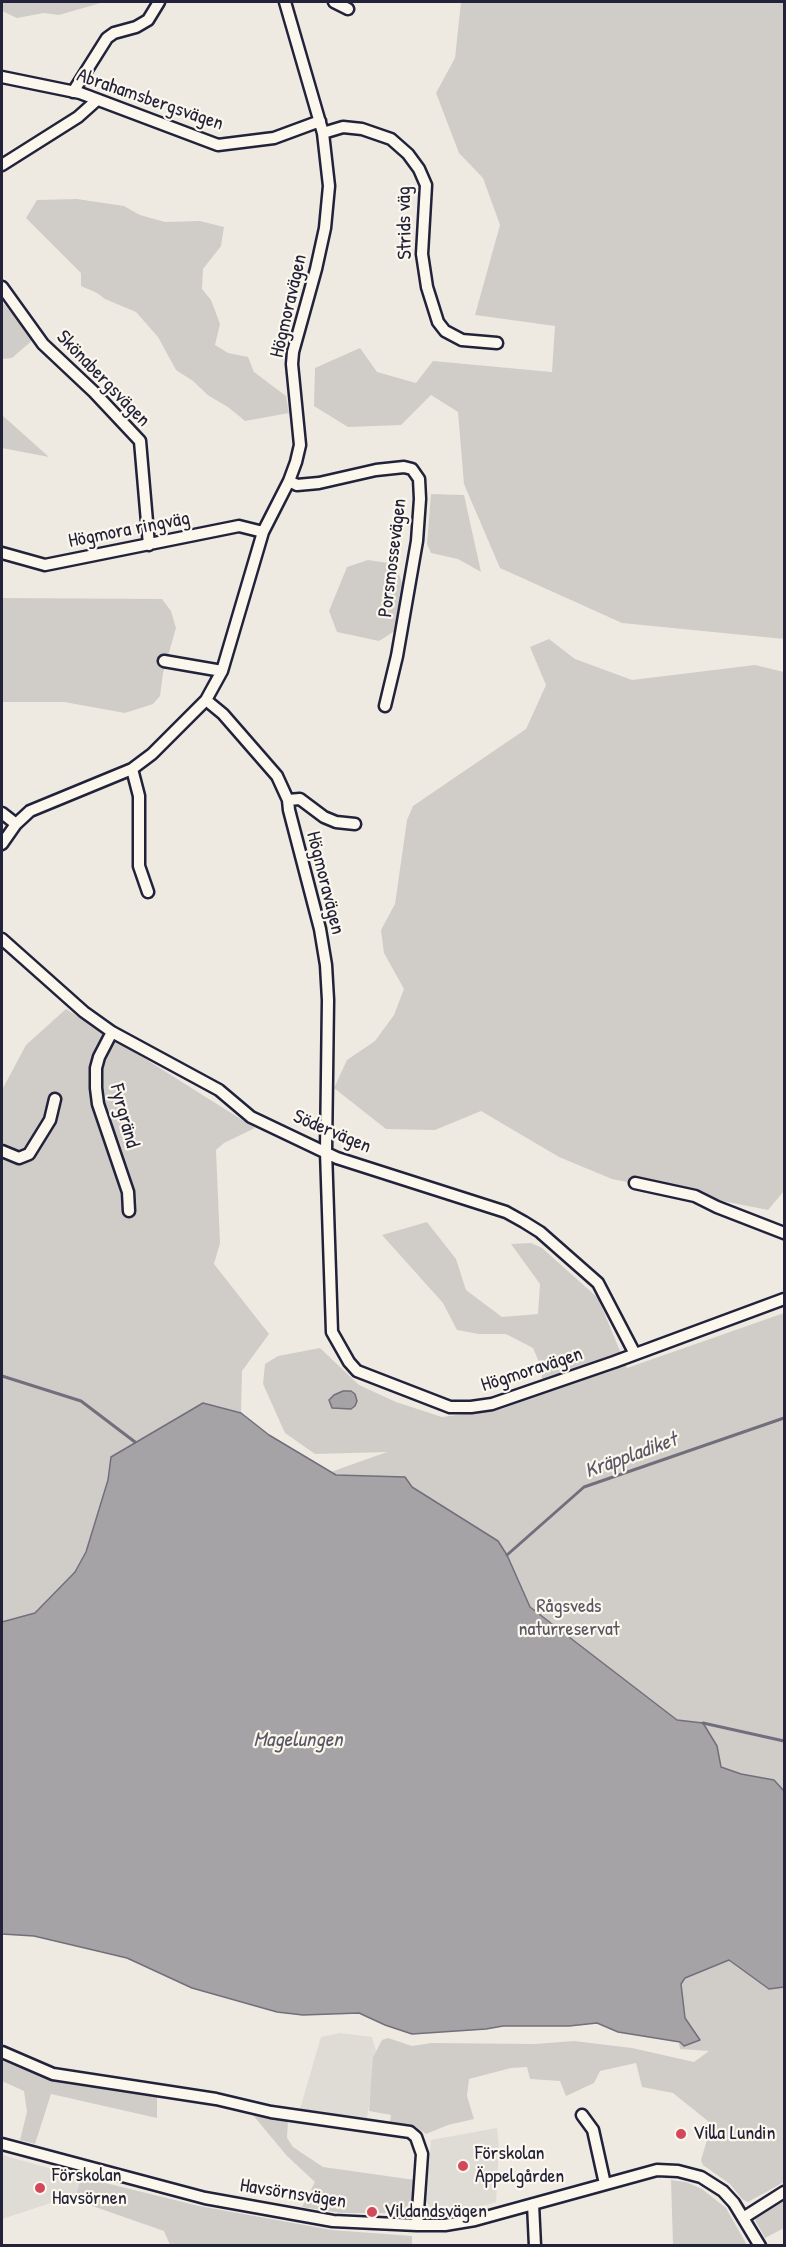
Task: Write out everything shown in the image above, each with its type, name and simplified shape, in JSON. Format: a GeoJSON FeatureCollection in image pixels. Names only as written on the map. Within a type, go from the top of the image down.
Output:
{"type":"FeatureCollection","features":[{"type":"Feature","properties":{"kind":"street"},"geometry":{"type":"LineString","coordinates":[[73,92],[107,38],[148,20],[159,2]]}},
{"type":"Feature","properties":{"kind":"street","name":"Högmoravägen"},"geometry":{"type":"LineString","coordinates":[[285,2],[323,133],[329,186],[325,228],[293,352],[292,364],[300,445],[289,482],[263,532],[222,670],[206,700],[223,714],[271,768],[288,800],[320,929],[326,965],[328,1000],[326,1152],[332,1332],[357,1371],[450,1407],[471,1407],[492,1404],[784,1299]]}},
{"type":"Feature","properties":{"kind":"street"},"geometry":{"type":"LineString","coordinates":[[334,2],[348,9]]}},
{"type":"Feature","properties":{"kind":"street","name":"Abrahamsbergsvägen"},"geometry":{"type":"LineString","coordinates":[[2,77],[73,92],[218,145],[273,138],[320,121]]}},
{"type":"Feature","properties":{"kind":"street"},"geometry":{"type":"LineString","coordinates":[[2,165],[78,117],[97,100]]}},
{"type":"Feature","properties":{"kind":"street","name":"Strids väg"},"geometry":{"type":"LineString","coordinates":[[323,133],[343,127],[362,129],[391,140],[408,154],[419,169],[426,185],[422,254],[427,287],[438,322],[445,331],[462,340],[497,343]]}},
{"type":"Feature","properties":{"kind":"street","name":"Skönabergsvägen"},"geometry":{"type":"LineString","coordinates":[[2,287],[43,344],[94,392],[140,441],[150,545]]}},
{"type":"Feature","properties":{"kind":"street","name":"Porsmossevägen"},"geometry":{"type":"LineString","coordinates":[[289,482],[297,485],[319,483],[404,466],[412,469],[419,479],[417,541],[397,656],[385,706]]}},
{"type":"Feature","properties":{"kind":"street","name":"Högmora ringväg"},"geometry":{"type":"LineString","coordinates":[[2,553],[45,565],[239,526],[263,532]]}},
{"type":"Feature","properties":{"kind":"street"},"geometry":{"type":"LineString","coordinates":[[164,662],[222,670]]}},
{"type":"Feature","properties":{"kind":"street"},"geometry":{"type":"LineString","coordinates":[[2,844],[16,824],[30,811],[132,770],[152,754],[206,700]]}},
{"type":"Feature","properties":{"kind":"street"},"geometry":{"type":"LineString","coordinates":[[132,770],[139,796],[139,866],[148,892]]}},
{"type":"Feature","properties":{"kind":"street"},"geometry":{"type":"LineString","coordinates":[[288,800],[300,799],[324,817],[336,822],[355,824]]}},
{"type":"Feature","properties":{"kind":"street"},"geometry":{"type":"LineString","coordinates":[[2,813],[16,824]]}},
{"type":"Feature","properties":{"kind":"street","name":"Södervägen"},"geometry":{"type":"LineString","coordinates":[[2,939],[76,1006],[112,1032],[124,1036],[219,1090],[251,1117],[337,1158],[506,1212],[524,1221],[540,1232],[598,1283],[636,1354]]}},
{"type":"Feature","properties":{"kind":"street","name":"Fyrgränd"},"geometry":{"type":"LineString","coordinates":[[112,1032],[99,1057],[96,1068],[96,1088],[98,1104],[128,1192],[129,1211]]}},
{"type":"Feature","properties":{"kind":"street"},"geometry":{"type":"LineString","coordinates":[[2,1151],[18,1158],[29,1154],[50,1120],[55,1099]]}},
{"type":"Feature","properties":{"kind":"street"},"geometry":{"type":"LineString","coordinates":[[634,1183],[695,1196],[717,1208],[784,1233]]}},
{"type":"Feature","properties":{"kind":"street"},"geometry":{"type":"LineString","coordinates":[[2,2052],[53,2074],[216,2099],[271,2112],[410,2132],[416,2137],[422,2154],[417,2225]]}},
{"type":"Feature","properties":{"kind":"street"},"geometry":{"type":"LineString","coordinates":[[582,2115],[593,2130],[604,2184]]}},
{"type":"Feature","properties":{"kind":"street","name":"Havsörnsvägen"},"geometry":{"type":"LineString","coordinates":[[2,2144],[205,2198],[333,2221],[417,2225],[467,2222],[657,2170],[669,2170],[690,2173],[723,2191],[760,2246]]}},
{"type":"Feature","properties":{"kind":"street"},"geometry":{"type":"LineString","coordinates":[[743,2218],[784,2192]]}},
{"type":"Feature","properties":{"kind":"street"},"geometry":{"type":"LineString","coordinates":[[534,2204],[535,2246]]}},
{"type":"Feature","properties":{"kind":"shaded area"},"geometry":{"type":"Polygon","coordinates":[[[340,2033],[372,2037],[376,2051],[373,2057],[373,2079],[367,2118],[300,2109],[321,2037],[340,2033]]]}},
{"type":"Feature","properties":{"kind":"shaded area","name":"Förskolan Äppelgården"},"geometry":{"type":"Polygon","coordinates":[[[497,2128],[499,2148],[496,2202],[474,2209],[434,2214],[426,2200],[431,2140],[497,2128]]]}},
{"type":"Feature","properties":{"kind":"shaded area","name":"Förskolan Havsörnen"},"geometry":{"type":"Polygon","coordinates":[[[2,2155],[81,2177],[75,2200],[63,2199],[2,2219],[2,2155]]]}},
{"type":"Feature","properties":{"kind":"green space"},"geometry":{"type":"Polygon","coordinates":[[[2,2],[104,2],[59,15],[44,13],[17,18],[2,11],[2,2]]]}},
{"type":"Feature","properties":{"kind":"green space"},"geometry":{"type":"Polygon","coordinates":[[[461,2],[784,2],[784,639],[622,623],[500,568],[464,484],[458,412],[431,395],[401,425],[348,427],[314,406],[315,368],[360,348],[377,372],[416,383],[433,361],[552,372],[555,326],[475,315],[500,225],[483,178],[459,153],[436,93],[455,58],[461,2]]]}},
{"type":"Feature","properties":{"kind":"green space"},"geometry":{"type":"Polygon","coordinates":[[[77,199],[124,206],[140,215],[165,222],[200,221],[224,227],[221,246],[203,269],[202,289],[211,300],[220,324],[215,345],[228,353],[248,357],[254,372],[286,396],[289,413],[245,421],[176,370],[158,337],[136,312],[81,286],[81,273],[26,218],[37,200],[77,199]]]}},
{"type":"Feature","properties":{"kind":"green space"},"geometry":{"type":"Polygon","coordinates":[[[2,302],[35,338],[12,358],[2,359],[2,302]]]}},
{"type":"Feature","properties":{"kind":"green space"},"geometry":{"type":"Polygon","coordinates":[[[2,415],[49,457],[2,448],[2,415]]]}},
{"type":"Feature","properties":{"kind":"green space"},"geometry":{"type":"Polygon","coordinates":[[[431,494],[464,495],[481,572],[458,559],[431,553],[427,544],[431,494]]]}},
{"type":"Feature","properties":{"kind":"green space"},"geometry":{"type":"Polygon","coordinates":[[[368,560],[395,564],[402,583],[401,627],[379,641],[337,632],[329,611],[347,567],[368,560]]]}},
{"type":"Feature","properties":{"kind":"green space"},"geometry":{"type":"Polygon","coordinates":[[[2,598],[162,599],[171,611],[176,628],[163,673],[160,696],[153,704],[125,713],[64,702],[2,702],[2,598]]]}},
{"type":"Feature","properties":{"kind":"green space"},"geometry":{"type":"Polygon","coordinates":[[[549,639],[575,659],[632,680],[755,665],[784,672],[784,1191],[768,1210],[612,1179],[559,1157],[481,1111],[435,1130],[386,1129],[334,1088],[347,1060],[375,1041],[394,1015],[404,989],[384,953],[381,930],[395,904],[407,820],[413,806],[526,729],[546,685],[530,647],[549,639]]]}},
{"type":"Feature","properties":{"kind":"green space"},"geometry":{"type":"Polygon","coordinates":[[[66,1009],[255,1128],[224,1143],[216,1150],[220,1243],[214,1264],[269,1334],[242,1371],[241,1413],[203,1403],[112,1457],[108,1480],[86,1552],[75,1572],[35,1613],[2,1622],[2,1090],[26,1045],[66,1009]]]}},
{"type":"Feature","properties":{"kind":"green space","name":"Rågsveds naturreservat"},"geometry":{"type":"Polygon","coordinates":[[[427,1222],[456,1259],[466,1290],[502,1317],[538,1314],[540,1284],[511,1244],[531,1243],[542,1248],[598,1298],[627,1368],[784,1313],[784,2182],[748,2202],[742,2199],[730,2184],[703,2165],[701,2160],[709,2122],[673,2093],[642,2087],[636,2063],[600,2071],[594,2083],[566,2096],[560,2081],[530,2079],[527,2067],[511,2068],[469,2079],[467,2096],[474,2119],[448,2125],[426,2134],[415,2126],[390,2122],[391,2115],[369,2111],[373,2057],[382,2040],[388,2038],[412,2046],[431,2043],[535,2044],[574,2041],[632,2048],[694,2062],[709,2051],[680,2049],[641,1854],[311,1479],[387,1452],[315,1454],[285,1433],[263,1384],[265,1364],[278,1356],[320,1348],[359,1385],[396,1402],[442,1417],[501,1409],[542,1393],[542,1369],[533,1348],[506,1334],[479,1334],[457,1330],[443,1303],[382,1235],[427,1222]]]}},
{"type":"Feature","properties":{"kind":"green space"},"geometry":{"type":"Polygon","coordinates":[[[2,2057],[54,2078],[157,2096],[157,2118],[51,2094],[35,2144],[20,2140],[27,2112],[24,2091],[2,2081],[2,2057]]]}},
{"type":"Feature","properties":{"kind":"green space"},"geometry":{"type":"Polygon","coordinates":[[[252,2114],[288,2120],[287,2138],[293,2147],[323,2167],[415,2180],[410,2210],[406,2213],[341,2213],[302,2207],[315,2182],[287,2156],[252,2114]]]}},
{"type":"Feature","properties":{"kind":"green space"},"geometry":{"type":"Polygon","coordinates":[[[81,2177],[199,2206],[332,2230],[412,2236],[412,2245],[170,2245],[164,2231],[75,2200],[81,2177]]]}},
{"type":"Feature","properties":{"kind":"green space"},"geometry":{"type":"Polygon","coordinates":[[[671,2180],[686,2182],[702,2189],[726,2208],[747,2245],[673,2245],[671,2180]]]}},
{"type":"Feature","properties":{"kind":"green space"},"geometry":{"type":"Polygon","coordinates":[[[784,2198],[784,2228],[765,2238],[755,2220],[757,2215],[784,2198]]]}},
{"type":"Feature","properties":{"kind":"water"},"geometry":{"type":"Polygon","coordinates":[[[343,1391],[351,1391],[355,1394],[357,1401],[355,1406],[351,1409],[332,1408],[329,1400],[343,1391]]]}},
{"type":"Feature","properties":{"kind":"water","name":"Magelungen"},"geometry":{"type":"Polygon","coordinates":[[[203,1403],[241,1413],[269,1435],[336,1475],[405,1477],[412,1487],[498,1541],[507,1555],[530,1607],[677,1720],[703,1723],[717,1746],[721,1767],[741,1774],[774,1780],[784,1791],[784,1987],[769,1989],[729,1960],[685,1978],[681,1984],[685,2018],[700,2040],[684,2046],[680,2042],[618,2032],[597,2023],[569,2026],[503,2026],[412,2034],[359,2013],[303,2015],[277,2012],[192,1988],[127,1958],[34,1936],[2,1934],[2,1622],[35,1613],[75,1572],[86,1552],[108,1480],[111,1457],[203,1403]]]}},
{"type":"Feature","properties":{"kind":"waterway"},"geometry":{"type":"LineString","coordinates":[[2,1376],[81,1401],[135,1442]]}},
{"type":"Feature","properties":{"kind":"waterway","name":"Kräppladiket"},"geometry":{"type":"LineString","coordinates":[[507,1555],[584,1487],[784,1418]]}},
{"type":"Feature","properties":{"kind":"waterway"},"geometry":{"type":"LineString","coordinates":[[703,1723],[784,1741]]}},
{"type":"Feature","properties":{"kind":"place","name":"Villa Lundin"},"geometry":{"type":"Point","coordinates":[681,2134]}},
{"type":"Feature","properties":{"kind":"place","name":"Förskolan Äppelgården"},"geometry":{"type":"Point","coordinates":[463,2166]}},
{"type":"Feature","properties":{"kind":"place","name":"Förskolan Havsörnen"},"geometry":{"type":"Point","coordinates":[40,2188]}},
{"type":"Feature","properties":{"kind":"place","name":"Vildandsvägen"},"geometry":{"type":"Point","coordinates":[372,2212]}}]}
